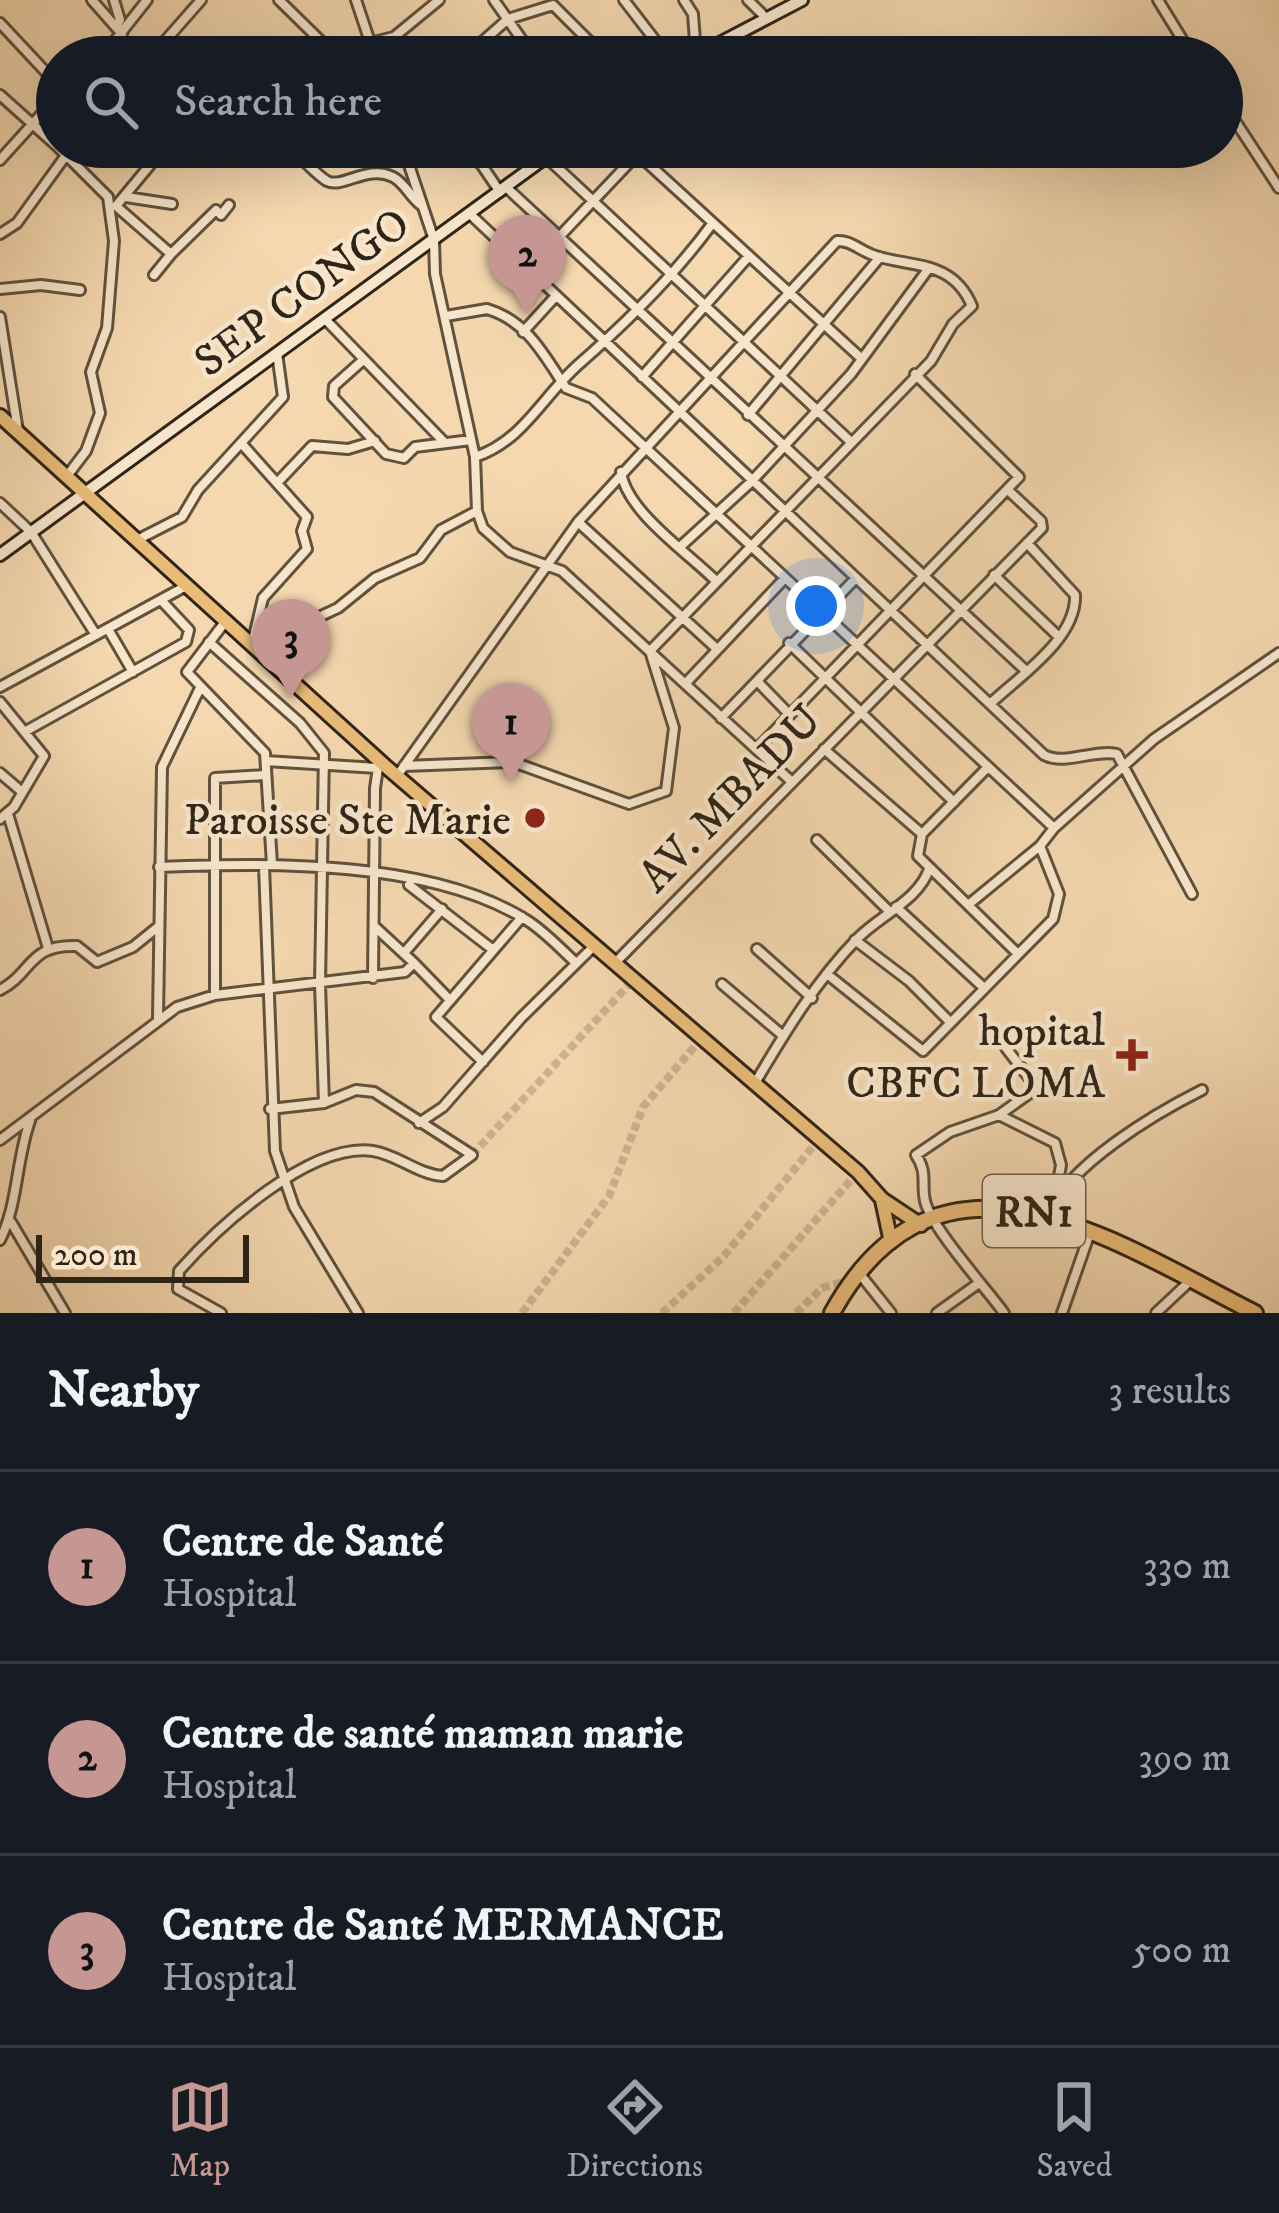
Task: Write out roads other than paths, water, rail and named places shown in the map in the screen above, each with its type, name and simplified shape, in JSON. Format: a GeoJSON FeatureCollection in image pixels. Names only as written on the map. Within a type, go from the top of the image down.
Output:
{"type":"FeatureCollection","features":[{"type":"Feature","properties":{"kind":"highway","name":"RN1"},"geometry":{"type":"LineString","coordinates":[[832,1313],[858,1272],[891,1242],[929,1221],[1052,1207],[1255,1313]]}},
{"type":"Feature","properties":{"kind":"main road"},"geometry":{"type":"LineString","coordinates":[[0,416],[381,766],[400,771],[614,964],[858,1172],[882,1199],[929,1221]]}},
{"type":"Feature","properties":{"kind":"main road"},"geometry":{"type":"LineString","coordinates":[[882,1199],[891,1242]]}},
{"type":"Feature","properties":{"kind":"street"},"geometry":{"type":"LineString","coordinates":[[92,0],[119,31]]}},
{"type":"Feature","properties":{"kind":"street"},"geometry":{"type":"LineString","coordinates":[[114,0],[119,31]]}},
{"type":"Feature","properties":{"kind":"street"},"geometry":{"type":"LineString","coordinates":[[116,36],[147,0]]}},
{"type":"Feature","properties":{"kind":"street"},"geometry":{"type":"LineString","coordinates":[[170,36],[202,0]]}},
{"type":"Feature","properties":{"kind":"street"},"geometry":{"type":"LineString","coordinates":[[279,0],[318,36]]}},
{"type":"Feature","properties":{"kind":"street"},"geometry":{"type":"LineString","coordinates":[[356,0],[368,36]]}},
{"type":"Feature","properties":{"kind":"street"},"geometry":{"type":"LineString","coordinates":[[395,36],[440,0]]}},
{"type":"Feature","properties":{"kind":"street"},"geometry":{"type":"LineString","coordinates":[[494,0],[520,36]]}},
{"type":"Feature","properties":{"kind":"street"},"geometry":{"type":"LineString","coordinates":[[624,0],[652,36]]}},
{"type":"Feature","properties":{"kind":"street"},"geometry":{"type":"LineString","coordinates":[[684,0],[693,14],[694,36]]}},
{"type":"Feature","properties":{"kind":"street"},"geometry":{"type":"LineString","coordinates":[[748,0],[766,18]]}},
{"type":"Feature","properties":{"kind":"street"},"geometry":{"type":"LineString","coordinates":[[732,36],[802,0]]}},
{"type":"Feature","properties":{"kind":"street"},"geometry":{"type":"LineString","coordinates":[[1158,0],[1179,36]]}},
{"type":"Feature","properties":{"kind":"street"},"geometry":{"type":"LineString","coordinates":[[489,36],[508,19],[554,4],[585,36]]}},
{"type":"Feature","properties":{"kind":"street"},"geometry":{"type":"LineString","coordinates":[[0,23],[36,57]]}},
{"type":"Feature","properties":{"kind":"street"},"geometry":{"type":"LineString","coordinates":[[0,95],[36,127]]}},
{"type":"Feature","properties":{"kind":"street"},"geometry":{"type":"LineString","coordinates":[[0,160],[36,120]]}},
{"type":"Feature","properties":{"kind":"street"},"geometry":{"type":"LineString","coordinates":[[1243,133],[1279,188]]}},
{"type":"Feature","properties":{"kind":"street"},"geometry":{"type":"LineString","coordinates":[[0,234],[17,223],[51,168]]}},
{"type":"Feature","properties":{"kind":"street"},"geometry":{"type":"LineString","coordinates":[[81,168],[114,209],[171,254]]}},
{"type":"Feature","properties":{"kind":"street"},"geometry":{"type":"LineString","coordinates":[[67,476],[86,451],[100,413],[91,372],[110,305],[114,209],[148,168]]}},
{"type":"Feature","properties":{"kind":"street"},"geometry":{"type":"LineString","coordinates":[[313,168],[328,181],[340,183],[361,172],[383,174],[399,181],[421,206]]}},
{"type":"Feature","properties":{"kind":"street"},"geometry":{"type":"LineString","coordinates":[[409,168],[434,240],[435,274],[475,458],[477,511],[483,528],[510,552],[550,565],[791,781]]}},
{"type":"Feature","properties":{"kind":"street"},"geometry":{"type":"LineString","coordinates":[[484,168],[1024,669]]}},
{"type":"Feature","properties":{"kind":"street","name":"SEP CONGO"},"geometry":{"type":"LineString","coordinates":[[0,555],[82,490],[154,446],[532,168]]}},
{"type":"Feature","properties":{"kind":"street"},"geometry":{"type":"LineString","coordinates":[[557,168],[850,442]]}},
{"type":"Feature","properties":{"kind":"street"},"geometry":{"type":"LineString","coordinates":[[527,271],[593,205],[622,168]]}},
{"type":"Feature","properties":{"kind":"street"},"geometry":{"type":"LineString","coordinates":[[656,168],[862,359]]}},
{"type":"Feature","properties":{"kind":"street"},"geometry":{"type":"LineString","coordinates":[[125,196],[172,204]]}},
{"type":"Feature","properties":{"kind":"street"},"geometry":{"type":"LineString","coordinates":[[154,275],[216,210],[221,215],[230,205]]}},
{"type":"Feature","properties":{"kind":"street"},"geometry":{"type":"LineString","coordinates":[[471,215],[1048,758],[1109,752],[1124,764],[1192,894]]}},
{"type":"Feature","properties":{"kind":"street"},"geometry":{"type":"LineString","coordinates":[[475,458],[507,442],[671,276],[712,224]]}},
{"type":"Feature","properties":{"kind":"street"},"geometry":{"type":"LineString","coordinates":[[400,771],[578,522],[841,239],[880,257],[921,261],[960,289],[972,306],[915,374],[650,651]]}},
{"type":"Feature","properties":{"kind":"street"},"geometry":{"type":"LineString","coordinates":[[642,377],[748,257]]}},
{"type":"Feature","properties":{"kind":"street"},"geometry":{"type":"LineString","coordinates":[[748,415],[826,328],[880,257]]}},
{"type":"Feature","properties":{"kind":"street"},"geometry":{"type":"LineString","coordinates":[[682,546],[751,482],[862,359],[929,268]]}},
{"type":"Feature","properties":{"kind":"street"},"geometry":{"type":"LineString","coordinates":[[0,289],[41,285],[80,290]]}},
{"type":"Feature","properties":{"kind":"street"},"geometry":{"type":"LineString","coordinates":[[523,332],[554,298]]}},
{"type":"Feature","properties":{"kind":"street"},"geometry":{"type":"LineString","coordinates":[[446,316],[487,309],[523,332],[550,356],[562,384],[592,398],[1054,828]]}},
{"type":"Feature","properties":{"kind":"street"},"geometry":{"type":"LineString","coordinates":[[0,317],[2,362],[18,431]]}},
{"type":"Feature","properties":{"kind":"street"},"geometry":{"type":"LineString","coordinates":[[324,318],[362,361],[408,399],[445,443]]}},
{"type":"Feature","properties":{"kind":"street"},"geometry":{"type":"LineString","coordinates":[[135,541],[182,517],[198,490],[283,397],[277,353]]}},
{"type":"Feature","properties":{"kind":"street"},"geometry":{"type":"LineString","coordinates":[[362,361],[334,386],[332,398],[386,454],[404,458],[415,447],[471,440]]}},
{"type":"Feature","properties":{"kind":"street"},"geometry":{"type":"LineString","coordinates":[[757,750],[1009,491],[1018,471],[915,374]]}},
{"type":"Feature","properties":{"kind":"street"},"geometry":{"type":"LineString","coordinates":[[277,484],[312,446],[348,448],[375,442]]}},
{"type":"Feature","properties":{"kind":"street"},"geometry":{"type":"LineString","coordinates":[[242,443],[307,517],[302,531],[308,544],[263,598],[252,645]]}},
{"type":"Feature","properties":{"kind":"street"},"geometry":{"type":"LineString","coordinates":[[621,472],[625,490],[649,521],[716,581]]}},
{"type":"Feature","properties":{"kind":"street"},"geometry":{"type":"LineString","coordinates":[[991,703],[1059,637],[1072,620],[1076,596],[1027,543],[1043,523],[1009,491]]}},
{"type":"Feature","properties":{"kind":"street"},"geometry":{"type":"LineString","coordinates":[[0,503],[32,532],[96,635]]}},
{"type":"Feature","properties":{"kind":"street"},"geometry":{"type":"LineString","coordinates":[[261,620],[308,622],[338,608],[376,578],[420,558],[441,530],[477,511]]}},
{"type":"Feature","properties":{"kind":"street"},"geometry":{"type":"LineString","coordinates":[[578,522],[718,649]]}},
{"type":"Feature","properties":{"kind":"street","name":"AV. MBADU"},"geometry":{"type":"LineString","coordinates":[[614,964],[856,712],[1027,543]]}},
{"type":"Feature","properties":{"kind":"street"},"geometry":{"type":"LineString","coordinates":[[994,575],[1059,637]]}},
{"type":"Feature","properties":{"kind":"street"},"geometry":{"type":"LineString","coordinates":[[685,684],[785,578]]}},
{"type":"Feature","properties":{"kind":"street"},"geometry":{"type":"LineString","coordinates":[[721,718],[855,579]]}},
{"type":"Feature","properties":{"kind":"street"},"geometry":{"type":"LineString","coordinates":[[0,687],[186,586]]}},
{"type":"Feature","properties":{"kind":"street"},"geometry":{"type":"LineString","coordinates":[[26,731],[189,638],[185,624],[161,600]]}},
{"type":"Feature","properties":{"kind":"street"},"geometry":{"type":"LineString","coordinates":[[225,622],[188,670],[200,688],[257,740],[266,761],[270,1109],[283,1181],[323,1263],[358,1313]]}},
{"type":"Feature","properties":{"kind":"street"},"geometry":{"type":"LineString","coordinates":[[108,628],[133,672]]}},
{"type":"Feature","properties":{"kind":"street"},"geometry":{"type":"LineString","coordinates":[[209,642],[300,723],[324,753],[320,983],[324,1103]]}},
{"type":"Feature","properties":{"kind":"street"},"geometry":{"type":"LineString","coordinates":[[789,643],[954,802]]}},
{"type":"Feature","properties":{"kind":"street"},"geometry":{"type":"LineString","coordinates":[[400,771],[513,762],[616,802],[661,795],[669,786],[674,728],[650,651]]}},
{"type":"Feature","properties":{"kind":"street"},"geometry":{"type":"LineString","coordinates":[[968,905],[1040,846],[1124,764],[1211,695],[1279,653]]}},
{"type":"Feature","properties":{"kind":"street"},"geometry":{"type":"LineString","coordinates":[[757,681],[789,714]]}},
{"type":"Feature","properties":{"kind":"street"},"geometry":{"type":"LineString","coordinates":[[158,1018],[162,767],[200,688]]}},
{"type":"Feature","properties":{"kind":"street"},"geometry":{"type":"LineString","coordinates":[[0,702],[44,756],[4,816],[48,948]]}},
{"type":"Feature","properties":{"kind":"street"},"geometry":{"type":"LineString","coordinates":[[824,748],[922,833]]}},
{"type":"Feature","properties":{"kind":"street"},"geometry":{"type":"LineString","coordinates":[[266,761],[381,766],[373,978]]}},
{"type":"Feature","properties":{"kind":"street"},"geometry":{"type":"LineString","coordinates":[[988,767],[922,833],[918,858],[1017,953]]}},
{"type":"Feature","properties":{"kind":"street"},"geometry":{"type":"LineString","coordinates":[[0,773],[21,791]]}},
{"type":"Feature","properties":{"kind":"street"},"geometry":{"type":"LineString","coordinates":[[214,995],[215,778],[266,775]]}},
{"type":"Feature","properties":{"kind":"street"},"geometry":{"type":"LineString","coordinates":[[818,840],[983,987]]}},
{"type":"Feature","properties":{"kind":"street"},"geometry":{"type":"LineString","coordinates":[[827,974],[923,1051],[1053,920],[1059,904],[1040,846]]}},
{"type":"Feature","properties":{"kind":"street"},"geometry":{"type":"LineString","coordinates":[[159,867],[325,865],[459,890],[522,917],[576,963]]}},
{"type":"Feature","properties":{"kind":"street"},"geometry":{"type":"LineString","coordinates":[[754,1084],[781,1034],[827,974],[855,940],[924,883],[929,869]]}},
{"type":"Feature","properties":{"kind":"street"},"geometry":{"type":"LineString","coordinates":[[403,880],[493,949]]}},
{"type":"Feature","properties":{"kind":"street"},"geometry":{"type":"LineString","coordinates":[[404,953],[442,909]]}},
{"type":"Feature","properties":{"kind":"street"},"geometry":{"type":"LineString","coordinates":[[483,1062],[439,1024],[438,1012],[522,917]]}},
{"type":"Feature","properties":{"kind":"street"},"geometry":{"type":"LineString","coordinates":[[0,990],[11,984],[26,961],[48,948],[77,946],[98,962],[133,947],[159,926]]}},
{"type":"Feature","properties":{"kind":"street"},"geometry":{"type":"LineString","coordinates":[[374,926],[449,999]]}},
{"type":"Feature","properties":{"kind":"street"},"geometry":{"type":"LineString","coordinates":[[855,940],[909,981],[949,1021]]}},
{"type":"Feature","properties":{"kind":"street"},"geometry":{"type":"LineString","coordinates":[[419,1124],[443,1107],[594,946]]}},
{"type":"Feature","properties":{"kind":"street"},"geometry":{"type":"LineString","coordinates":[[757,949],[812,998]]}},
{"type":"Feature","properties":{"kind":"street"},"geometry":{"type":"LineString","coordinates":[[0,1140],[158,1018],[214,995],[373,978],[405,972],[413,963]]}},
{"type":"Feature","properties":{"kind":"street"},"geometry":{"type":"LineString","coordinates":[[722,984],[781,1034]]}},
{"type":"Feature","properties":{"kind":"street"},"geometry":{"type":"LineString","coordinates":[[1004,1313],[929,1221],[927,1177],[917,1153],[950,1132],[999,1115],[1038,1086],[1006,1048]]}},
{"type":"Feature","properties":{"kind":"street"},"geometry":{"type":"LineString","coordinates":[[221,1313],[178,1289],[178,1271],[283,1181],[339,1154],[379,1152],[425,1174],[443,1176],[472,1155],[374,1092],[356,1090],[324,1103],[270,1109]]}},
{"type":"Feature","properties":{"kind":"street"},"geometry":{"type":"LineString","coordinates":[[1052,1207],[1070,1180],[1140,1125],[1202,1090]]}},
{"type":"Feature","properties":{"kind":"street"},"geometry":{"type":"LineString","coordinates":[[999,1115],[1055,1143],[1061,1165],[1052,1207]]}},
{"type":"Feature","properties":{"kind":"street"},"geometry":{"type":"LineString","coordinates":[[0,1240],[10,1221],[18,1154],[31,1119]]}},
{"type":"Feature","properties":{"kind":"street"},"geometry":{"type":"LineString","coordinates":[[10,1221],[65,1313]]}},
{"type":"Feature","properties":{"kind":"street"},"geometry":{"type":"LineString","coordinates":[[1062,1313],[1091,1230]]}},
{"type":"Feature","properties":{"kind":"street"},"geometry":{"type":"LineString","coordinates":[[858,1272],[891,1313]]}},
{"type":"Feature","properties":{"kind":"street"},"geometry":{"type":"LineString","coordinates":[[1156,1313],[1191,1280]]}},
{"type":"Feature","properties":{"kind":"street"},"geometry":{"type":"LineString","coordinates":[[941,1312],[979,1283]]}},
{"type":"Feature","properties":{"kind":"tunnel"},"geometry":{"type":"LineString","coordinates":[[472,1155],[633,980]]}},
{"type":"Feature","properties":{"kind":"tunnel"},"geometry":{"type":"LineString","coordinates":[[522,1313],[609,1196],[643,1107],[701,1039]]}},
{"type":"Feature","properties":{"kind":"tunnel"},"geometry":{"type":"LineString","coordinates":[[662,1313],[724,1256],[819,1139]]}},
{"type":"Feature","properties":{"kind":"tunnel"},"geometry":{"type":"LineString","coordinates":[[734,1313],[858,1172]]}},
{"type":"Feature","properties":{"kind":"tunnel"},"geometry":{"type":"LineString","coordinates":[[796,1313],[822,1288],[853,1279]]}},
{"type":"Feature","properties":{"kind":"place","name":"Centre de santé maman marie"},"geometry":{"type":"Point","coordinates":[527,314]}},
{"type":"Feature","properties":{"kind":"place","name":"Centre de Santé MERMANCE"},"geometry":{"type":"Point","coordinates":[291,698]}},
{"type":"Feature","properties":{"kind":"place","name":"Centre de Santé"},"geometry":{"type":"Point","coordinates":[511,782]}},
{"type":"Feature","properties":{"kind":"place","name":"Paroisse Ste Marie"},"geometry":{"type":"Point","coordinates":[535,818]}},
{"type":"Feature","properties":{"kind":"place","name":"hopital CBFC LOMA"},"geometry":{"type":"Point","coordinates":[1132,1055]}}]}
